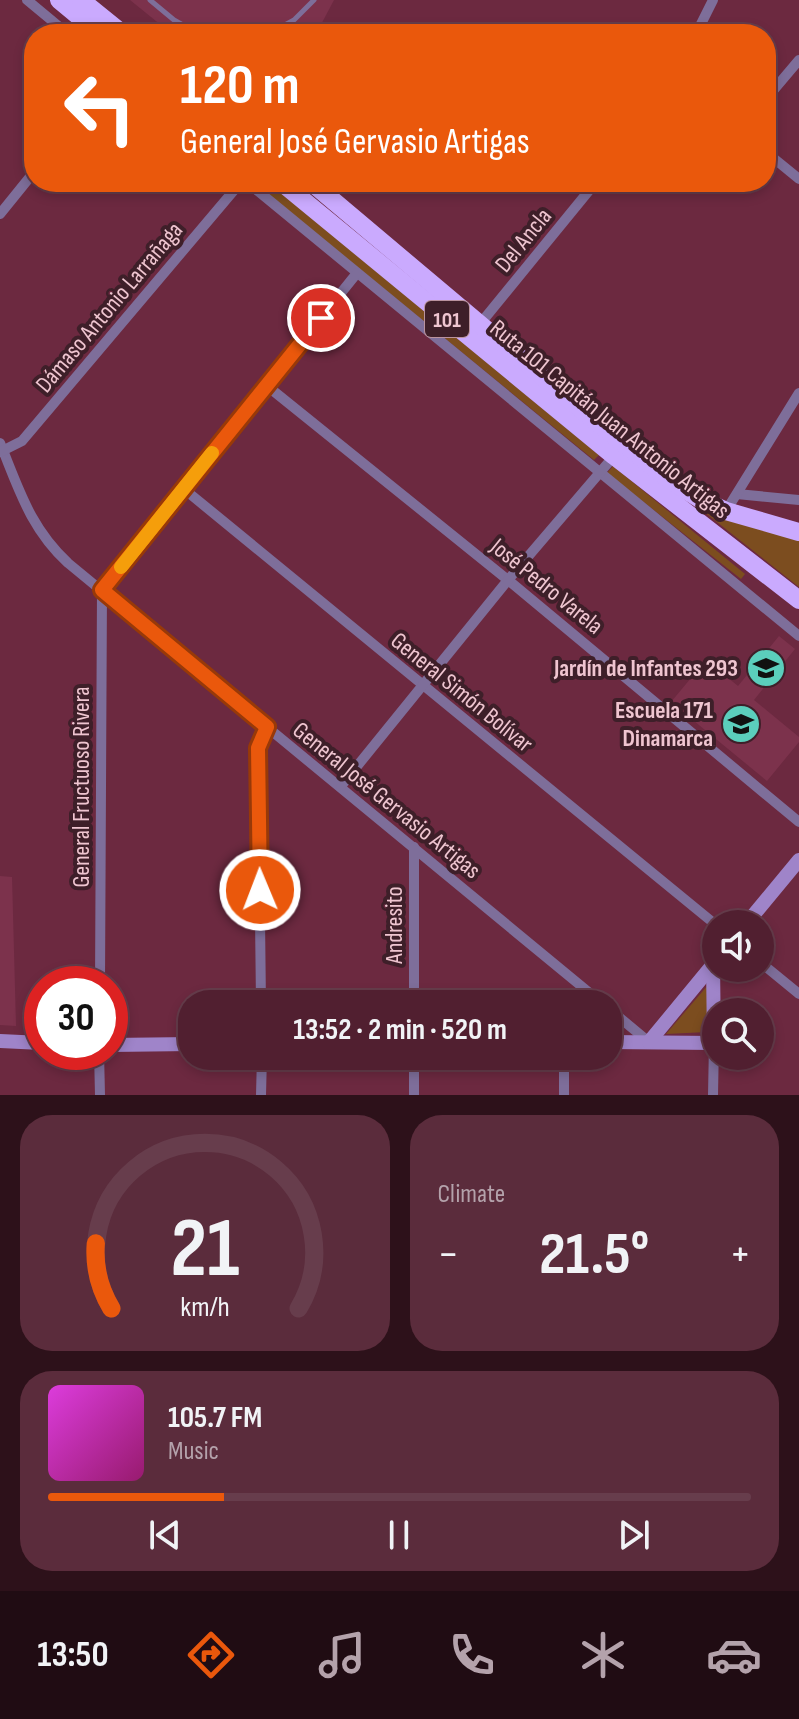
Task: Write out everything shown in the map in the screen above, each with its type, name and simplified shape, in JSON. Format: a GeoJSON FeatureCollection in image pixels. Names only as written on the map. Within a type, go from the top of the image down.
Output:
{"type":"FeatureCollection","features":[{"type":"Feature","properties":{"kind":"highway"},"geometry":{"type":"LineString","coordinates":[[59,0],[88,24]]}},
{"type":"Feature","properties":{"kind":"highway"},"geometry":{"type":"LineString","coordinates":[[81,0],[111,24]]}},
{"type":"Feature","properties":{"kind":"highway","name":"Ruta 101 Capitán Juan Antonio Artigas"},"geometry":{"type":"LineString","coordinates":[[293,192],[614,456],[799,600]]}},
{"type":"Feature","properties":{"kind":"highway","name":"Ruta 101 Capitán Juan Antonio Artigas"},"geometry":{"type":"LineString","coordinates":[[323,192],[592,419],[668,479],[726,511],[799,532]]}},
{"type":"Feature","properties":{"kind":"street"},"geometry":{"type":"LineString","coordinates":[[27,0],[56,24]]}},
{"type":"Feature","properties":{"kind":"street"},"geometry":{"type":"LineString","coordinates":[[701,24],[713,0]]}},
{"type":"Feature","properties":{"kind":"street"},"geometry":{"type":"LineString","coordinates":[[776,87],[799,60]]}},
{"type":"Feature","properties":{"kind":"street"},"geometry":{"type":"LineString","coordinates":[[776,160],[799,179]]}},
{"type":"Feature","properties":{"kind":"street"},"geometry":{"type":"LineString","coordinates":[[0,214],[24,184]]}},
{"type":"Feature","properties":{"kind":"street","name":"Dámaso Antonio Larrañaga"},"geometry":{"type":"LineString","coordinates":[[1,449],[22,441],[235,192]]}},
{"type":"Feature","properties":{"kind":"street"},"geometry":{"type":"LineString","coordinates":[[256,192],[799,636]]}},
{"type":"Feature","properties":{"kind":"street","name":"Del Ancla"},"geometry":{"type":"LineString","coordinates":[[480,324],[588,192]]}},
{"type":"Feature","properties":{"kind":"street"},"geometry":{"type":"LineString","coordinates":[[102,590],[357,273]]}},
{"type":"Feature","properties":{"kind":"street","name":"José Pedro Varela"},"geometry":{"type":"LineString","coordinates":[[266,385],[508,580],[799,822]]}},
{"type":"Feature","properties":{"kind":"street"},"geometry":{"type":"LineString","coordinates":[[726,511],[799,393]]}},
{"type":"Feature","properties":{"kind":"street","name":"General José Gervasio Artigas"},"geometry":{"type":"LineString","coordinates":[[1,449],[31,517],[47,543],[586,990]]}},
{"type":"Feature","properties":{"kind":"street"},"geometry":{"type":"LineString","coordinates":[[341,786],[508,580],[614,456]]}},
{"type":"Feature","properties":{"kind":"street","name":"General Simón Bolívar"},"geometry":{"type":"LineString","coordinates":[[184,489],[702,914]]}},
{"type":"Feature","properties":{"kind":"street"},"geometry":{"type":"LineString","coordinates":[[737,494],[799,500]]}},
{"type":"Feature","properties":{"kind":"street","name":"General Fructuoso Rivera"},"geometry":{"type":"LineString","coordinates":[[100,966],[102,590]]}},
{"type":"Feature","properties":{"kind":"street"},"geometry":{"type":"LineString","coordinates":[[261,990],[258,748],[267,727]]}},
{"type":"Feature","properties":{"kind":"street","name":"Andresito"},"geometry":{"type":"LineString","coordinates":[[414,847],[414,990]]}},
{"type":"Feature","properties":{"kind":"street"},"geometry":{"type":"LineString","coordinates":[[758,910],[799,860]]}},
{"type":"Feature","properties":{"kind":"street"},"geometry":{"type":"LineString","coordinates":[[774,973],[799,994]]}},
{"type":"Feature","properties":{"kind":"street"},"geometry":{"type":"LineString","coordinates":[[649,1042],[702,978]]}},
{"type":"Feature","properties":{"kind":"street"},"geometry":{"type":"LineString","coordinates":[[622,1020],[649,1042]]}},
{"type":"Feature","properties":{"kind":"street"},"geometry":{"type":"LineString","coordinates":[[0,1041],[24,1042]]}},
{"type":"Feature","properties":{"kind":"street"},"geometry":{"type":"LineString","coordinates":[[622,1042],[702,1043]]}},
{"type":"Feature","properties":{"kind":"street"},"geometry":{"type":"LineString","coordinates":[[128,1045],[178,1044]]}},
{"type":"Feature","properties":{"kind":"street"},"geometry":{"type":"LineString","coordinates":[[99,1070],[100,1095]]}},
{"type":"Feature","properties":{"kind":"street"},"geometry":{"type":"LineString","coordinates":[[261,1095],[262,1070]]}},
{"type":"Feature","properties":{"kind":"street"},"geometry":{"type":"LineString","coordinates":[[414,1070],[414,1095]]}},
{"type":"Feature","properties":{"kind":"street"},"geometry":{"type":"LineString","coordinates":[[564,1070],[564,1095]]}},
{"type":"Feature","properties":{"kind":"street"},"geometry":{"type":"LineString","coordinates":[[713,1070],[713,1095]]}},
{"type":"Feature","properties":{"kind":"lane"},"geometry":{"type":"LineString","coordinates":[[150,0],[181,24]]}},
{"type":"Feature","properties":{"kind":"lane"},"geometry":{"type":"LineString","coordinates":[[287,24],[314,0]]}},
{"type":"Feature","properties":{"kind":"shaded area"},"geometry":{"type":"Polygon","coordinates":[[[130,0],[334,0],[321,24],[160,24],[130,0]]]}},
{"type":"Feature","properties":{"kind":"shaded area"},"geometry":{"type":"Polygon","coordinates":[[[265,192],[280,192],[599,455],[594,460],[265,192]]]}},
{"type":"Feature","properties":{"kind":"shaded area"},"geometry":{"type":"Polygon","coordinates":[[[613,466],[745,574],[741,579],[607,473],[613,466]]]}},
{"type":"Feature","properties":{"kind":"shaded area"},"geometry":{"type":"Polygon","coordinates":[[[694,504],[799,538],[799,587],[694,504]]]}},
{"type":"Feature","properties":{"kind":"shaded area","name":"Escuela 171 Dinamarca"},"geometry":{"type":"Polygon","coordinates":[[[779,636],[795,649],[754,700],[799,737],[799,742],[767,781],[671,702],[706,660],[738,686],[779,636]]]}},
{"type":"Feature","properties":{"kind":"shaded area"},"geometry":{"type":"Polygon","coordinates":[[[0,876],[12,877],[16,1026],[0,1025],[0,876]]]}},
{"type":"Feature","properties":{"kind":"shaded area"},"geometry":{"type":"Polygon","coordinates":[[[708,985],[708,998],[702,998],[702,1032],[666,1034],[708,985]]]}},
{"type":"Feature","properties":{"kind":"slow traffic"},"geometry":{"type":"LineString","coordinates":[[121,567],[212,453]]}},
{"type":"Feature","properties":{"kind":"place","name":"Jardín de Infantes 293"},"geometry":{"type":"Point","coordinates":[766,668]}},
{"type":"Feature","properties":{"kind":"place","name":"Escuela 171 Dinamarca"},"geometry":{"type":"Point","coordinates":[741,724]}},
{"type":"Feature","properties":{"kind":"route"},"geometry":{"type":"LineString","coordinates":[[260,890],[258,748],[267,727],[102,590],[321,318]]}}]}
